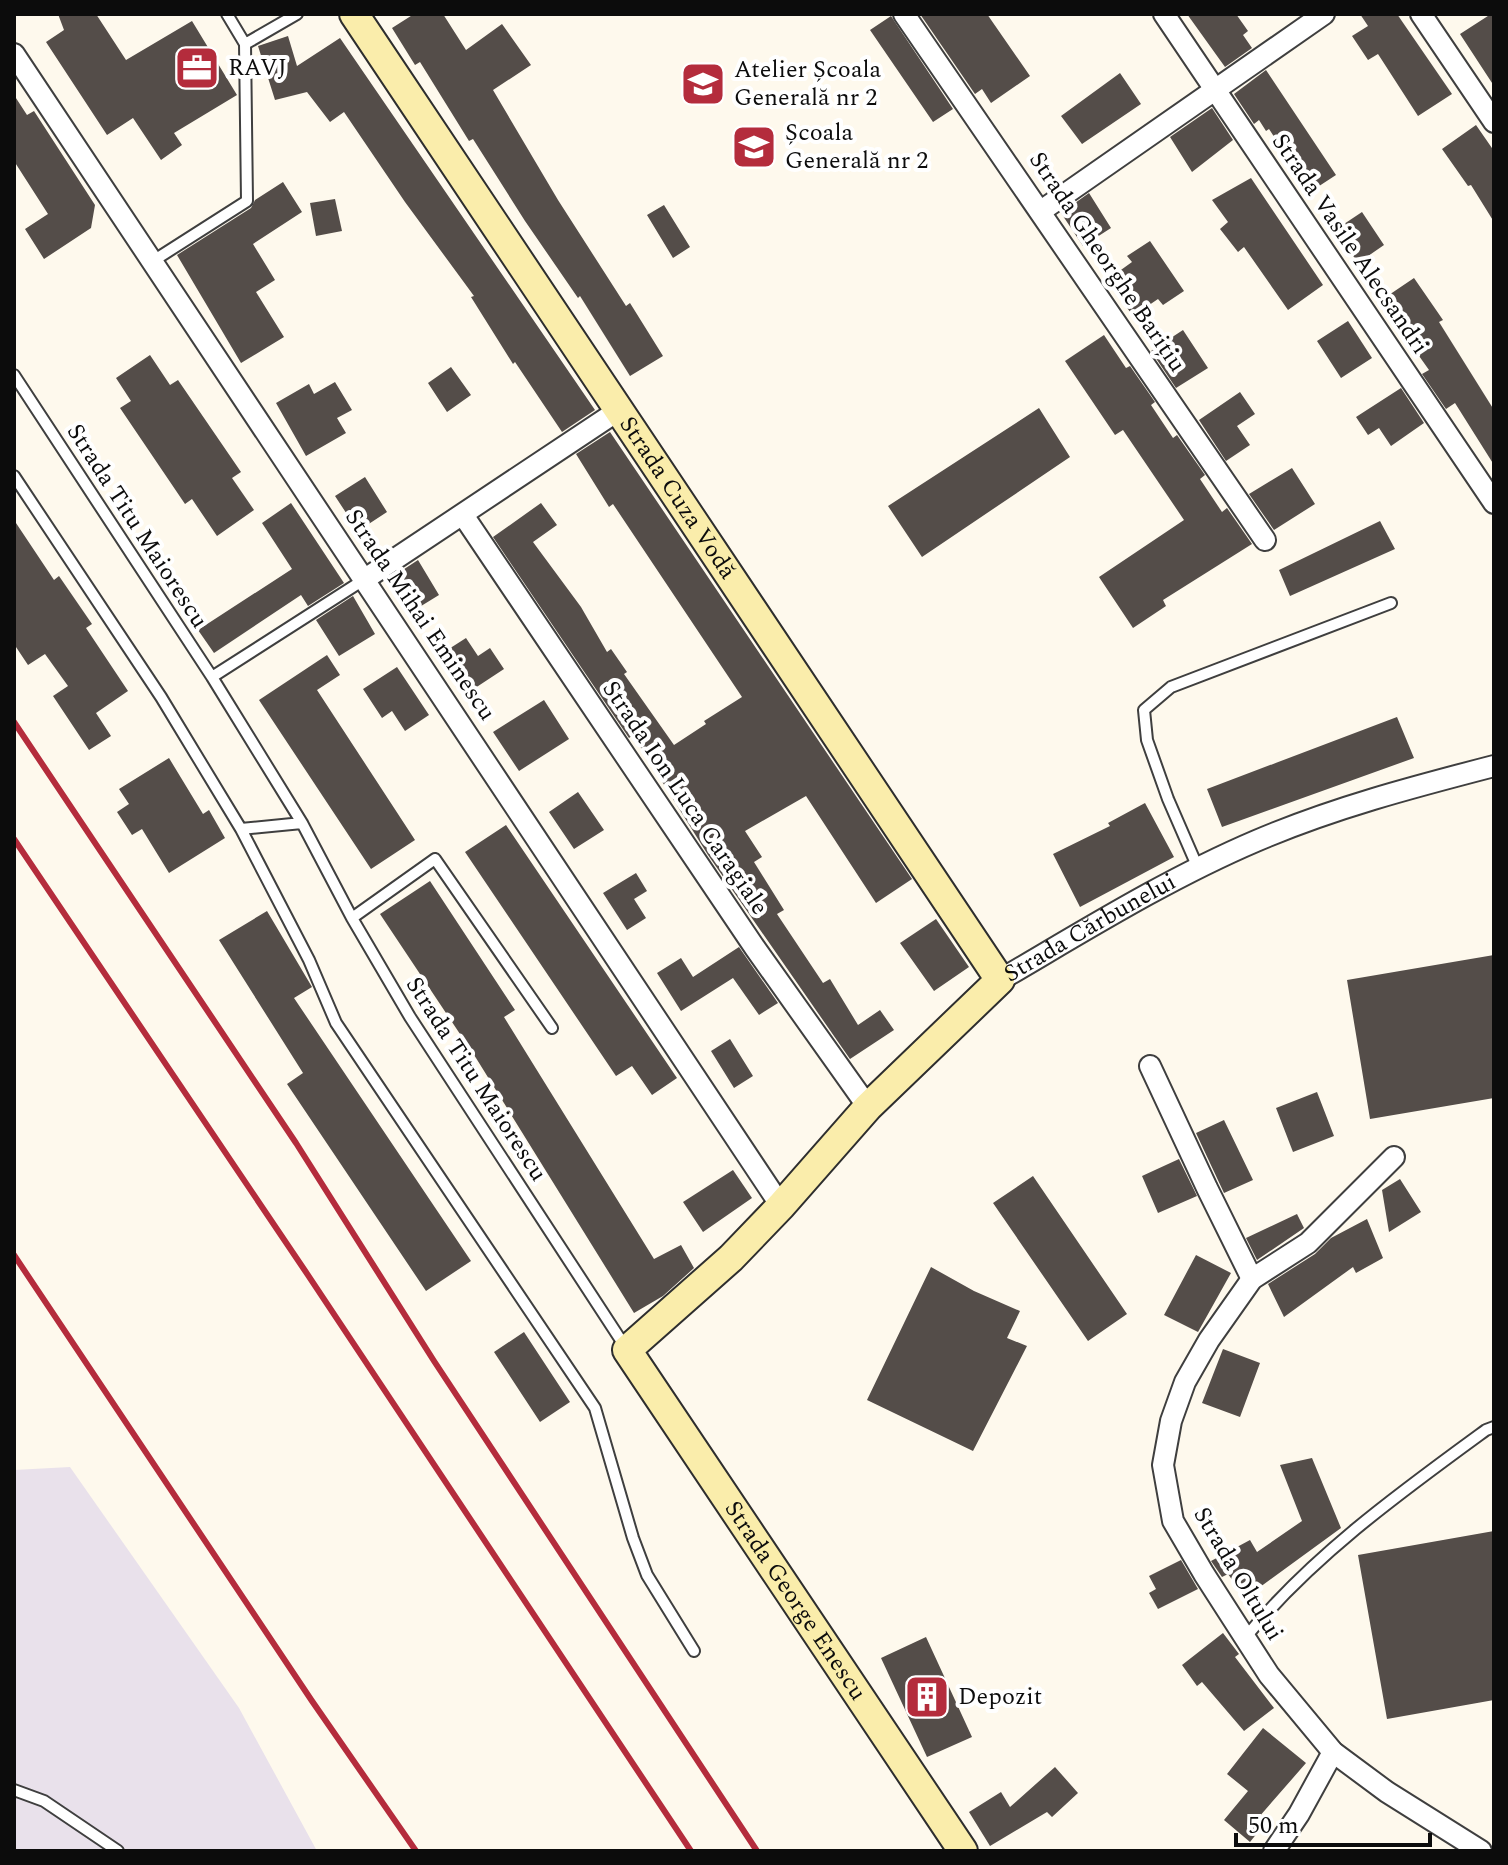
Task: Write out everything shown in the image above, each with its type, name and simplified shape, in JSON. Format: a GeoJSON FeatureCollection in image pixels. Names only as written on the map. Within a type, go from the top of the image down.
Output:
{"type":"FeatureCollection","features":[{"type":"Feature","properties":{"kind":"main road","name":"Strada Cuza Vodă"},"geometry":{"type":"LineString","coordinates":[[354,14],[1000,980]]}},
{"type":"Feature","properties":{"kind":"main road","name":"Strada Cărbunelui"},"geometry":{"type":"LineString","coordinates":[[627,1350],[731,1258],[868,1107],[1000,980]]}},
{"type":"Feature","properties":{"kind":"main road","name":"Strada George Enescu"},"geometry":{"type":"LineString","coordinates":[[627,1350],[963,1851]]}},
{"type":"Feature","properties":{"kind":"street","name":"Strada Gheorghe Barițiu"},"geometry":{"type":"LineString","coordinates":[[904,14],[1265,540]]}},
{"type":"Feature","properties":{"kind":"street","name":"Strada Vasile Alecsandri"},"geometry":{"type":"LineString","coordinates":[[1164,14],[1494,503]]}},
{"type":"Feature","properties":{"kind":"street"},"geometry":{"type":"LineString","coordinates":[[1041,211],[1324,14]]}},
{"type":"Feature","properties":{"kind":"street"},"geometry":{"type":"LineString","coordinates":[[1421,14],[1494,122]]}},
{"type":"Feature","properties":{"kind":"street","name":"Strada Mihai Eminescu"},"geometry":{"type":"LineString","coordinates":[[14,54],[781,1206]]}},
{"type":"Feature","properties":{"kind":"street"},"geometry":{"type":"LineString","coordinates":[[365,579],[619,410]]}},
{"type":"Feature","properties":{"kind":"street","name":"Strada Ion Luca Caragiale"},"geometry":{"type":"LineString","coordinates":[[463,515],[755,948],[868,1107]]}},
{"type":"Feature","properties":{"kind":"street","name":"Strada Cărbunelui"},"geometry":{"type":"LineString","coordinates":[[1000,980],[1198,868],[1316,817],[1407,788],[1494,766]]}},
{"type":"Feature","properties":{"kind":"street"},"geometry":{"type":"LineString","coordinates":[[1150,1066],[1252,1279]]}},
{"type":"Feature","properties":{"kind":"street","name":"Strada Oltului"},"geometry":{"type":"LineString","coordinates":[[1394,1157],[1308,1243],[1252,1279],[1209,1340],[1185,1382],[1171,1421],[1163,1465],[1173,1521],[1269,1675],[1333,1752],[1387,1792],[1481,1851]]}},
{"type":"Feature","properties":{"kind":"street"},"geometry":{"type":"LineString","coordinates":[[1274,1851],[1299,1814],[1333,1752]]}},
{"type":"Feature","properties":{"kind":"lane"},"geometry":{"type":"LineString","coordinates":[[153,261],[247,201],[245,44],[227,14]]}},
{"type":"Feature","properties":{"kind":"lane"},"geometry":{"type":"LineString","coordinates":[[245,44],[297,14]]}},
{"type":"Feature","properties":{"kind":"lane","name":"Strada Titu Maiorescu"},"geometry":{"type":"LineString","coordinates":[[14,375],[212,677],[302,823],[352,918],[410,1017],[627,1350]]}},
{"type":"Feature","properties":{"kind":"lane"},"geometry":{"type":"LineString","coordinates":[[14,476],[161,697],[241,829],[309,960],[336,1023],[595,1408],[647,1575],[694,1651]]}},
{"type":"Feature","properties":{"kind":"lane"},"geometry":{"type":"LineString","coordinates":[[212,677],[365,579]]}},
{"type":"Feature","properties":{"kind":"lane"},"geometry":{"type":"LineString","coordinates":[[1198,868],[1147,740],[1144,710],[1171,687],[1391,603]]}},
{"type":"Feature","properties":{"kind":"lane"},"geometry":{"type":"LineString","coordinates":[[241,829],[302,823]]}},
{"type":"Feature","properties":{"kind":"lane"},"geometry":{"type":"LineString","coordinates":[[352,918],[435,859],[552,1028]]}},
{"type":"Feature","properties":{"kind":"lane"},"geometry":{"type":"LineString","coordinates":[[1245,1638],[1264,1615],[1316,1565],[1448,1457],[1494,1427]]}},
{"type":"Feature","properties":{"kind":"lane"},"geometry":{"type":"LineString","coordinates":[[14,1790],[44,1801],[118,1851]]}},
{"type":"Feature","properties":{"kind":"shaded area"},"geometry":{"type":"Polygon","coordinates":[[[70,1467],[239,1708],[317,1851],[14,1851],[14,1470],[70,1467]]]}},
{"type":"Feature","properties":{"kind":"building"},"geometry":{"type":"Polygon","coordinates":[[[58,14],[96,14],[126,60],[192,21],[237,95],[174,133],[182,145],[161,160],[133,118],[107,135],[46,42],[64,30],[58,14]]]}},
{"type":"Feature","properties":{"kind":"building"},"geometry":{"type":"Polygon","coordinates":[[[414,14],[443,14],[466,50],[502,24],[531,65],[493,90],[558,200],[626,306],[630,303],[663,356],[630,376],[580,296],[578,298],[525,221],[473,139],[469,141],[420,62],[415,65],[392,28],[414,14]]]}},
{"type":"Feature","properties":{"kind":"building"},"geometry":{"type":"Polygon","coordinates":[[[920,14],[987,14],[1030,76],[991,103],[982,89],[975,94],[920,14]]]}},
{"type":"Feature","properties":{"kind":"building"},"geometry":{"type":"Polygon","coordinates":[[[1187,14],[1236,14],[1248,31],[1243,35],[1252,48],[1225,67],[1187,14]]]}},
{"type":"Feature","properties":{"kind":"building"},"geometry":{"type":"Polygon","coordinates":[[[1360,14],[1397,14],[1452,94],[1418,116],[1378,54],[1368,60],[1352,36],[1368,26],[1360,14]]]}},
{"type":"Feature","properties":{"kind":"building"},"geometry":{"type":"Polygon","coordinates":[[[1494,14],[1494,86],[1460,34],[1494,14]]]}},
{"type":"Feature","properties":{"kind":"building"},"geometry":{"type":"Polygon","coordinates":[[[891,16],[953,109],[933,122],[870,30],[891,16]]]}},
{"type":"Feature","properties":{"kind":"building"},"geometry":{"type":"Polygon","coordinates":[[[288,36],[297,66],[340,38],[595,410],[562,432],[515,362],[513,364],[471,297],[474,296],[344,112],[330,122],[307,92],[275,100],[258,46],[288,36]]]}},
{"type":"Feature","properties":{"kind":"building"},"geometry":{"type":"Polygon","coordinates":[[[1266,70],[1336,175],[1310,192],[1269,129],[1266,131],[1259,120],[1254,124],[1234,94],[1266,70]]]}},
{"type":"Feature","properties":{"kind":"building"},"geometry":{"type":"Polygon","coordinates":[[[1120,73],[1141,104],[1082,144],[1061,116],[1120,73]]]}},
{"type":"Feature","properties":{"kind":"building"},"geometry":{"type":"Polygon","coordinates":[[[14,95],[27,115],[34,111],[95,205],[91,228],[44,259],[25,229],[48,214],[14,161],[14,95]]]}},
{"type":"Feature","properties":{"kind":"building"},"geometry":{"type":"Polygon","coordinates":[[[1212,108],[1233,140],[1192,172],[1170,137],[1212,108]]]}},
{"type":"Feature","properties":{"kind":"building"},"geometry":{"type":"Polygon","coordinates":[[[1476,125],[1494,151],[1494,222],[1471,185],[1468,186],[1442,149],[1476,125]]]}},
{"type":"Feature","properties":{"kind":"building"},"geometry":{"type":"Polygon","coordinates":[[[1251,178],[1323,285],[1288,310],[1244,247],[1238,252],[1220,229],[1228,222],[1212,200],[1251,178]]]}},
{"type":"Feature","properties":{"kind":"building"},"geometry":{"type":"Polygon","coordinates":[[[283,182],[302,212],[253,244],[275,280],[256,292],[284,337],[241,363],[177,255],[251,208],[255,200],[283,182]]]}},
{"type":"Feature","properties":{"kind":"building"},"geometry":{"type":"Polygon","coordinates":[[[1089,193],[1111,228],[1083,246],[1061,213],[1089,193]]]}},
{"type":"Feature","properties":{"kind":"building"},"geometry":{"type":"Polygon","coordinates":[[[335,199],[342,231],[316,236],[310,203],[335,199]]]}},
{"type":"Feature","properties":{"kind":"building"},"geometry":{"type":"Polygon","coordinates":[[[664,205],[690,247],[673,258],[647,215],[664,205]]]}},
{"type":"Feature","properties":{"kind":"building"},"geometry":{"type":"Polygon","coordinates":[[[1362,212],[1384,245],[1358,263],[1335,230],[1362,212]]]}},
{"type":"Feature","properties":{"kind":"building"},"geometry":{"type":"Polygon","coordinates":[[[1150,241],[1184,291],[1163,305],[1158,299],[1133,316],[1107,280],[1132,262],[1127,256],[1150,241]]]}},
{"type":"Feature","properties":{"kind":"building"},"geometry":{"type":"Polygon","coordinates":[[[1414,278],[1443,320],[1439,322],[1494,410],[1494,465],[1455,403],[1446,409],[1422,374],[1429,370],[1380,301],[1414,278]]]}},
{"type":"Feature","properties":{"kind":"building"},"geometry":{"type":"Polygon","coordinates":[[[1348,321],[1372,358],[1341,378],[1317,341],[1348,321]]]}},
{"type":"Feature","properties":{"kind":"building"},"geometry":{"type":"Polygon","coordinates":[[[1183,330],[1208,368],[1176,388],[1151,351],[1183,330]]]}},
{"type":"Feature","properties":{"kind":"building"},"geometry":{"type":"Polygon","coordinates":[[[1104,335],[1126,368],[1130,366],[1155,402],[1151,405],[1173,438],[1177,435],[1205,475],[1200,479],[1222,512],[1227,508],[1252,544],[1163,600],[1166,606],[1133,628],[1099,577],[1184,520],[1123,430],[1115,435],[1065,361],[1104,335]]]}},
{"type":"Feature","properties":{"kind":"building"},"geometry":{"type":"Polygon","coordinates":[[[150,355],[170,385],[178,380],[241,472],[232,478],[254,510],[217,536],[192,499],[185,504],[120,408],[131,401],[116,378],[150,355]]]}},
{"type":"Feature","properties":{"kind":"building"},"geometry":{"type":"Polygon","coordinates":[[[451,367],[471,395],[447,412],[428,383],[451,367]]]}},
{"type":"Feature","properties":{"kind":"building"},"geometry":{"type":"Polygon","coordinates":[[[335,382],[352,410],[337,418],[346,433],[306,456],[276,403],[309,384],[314,394],[335,382]]]}},
{"type":"Feature","properties":{"kind":"building"},"geometry":{"type":"Polygon","coordinates":[[[1401,388],[1424,423],[1391,446],[1379,428],[1368,435],[1356,417],[1401,388]]]}},
{"type":"Feature","properties":{"kind":"building"},"geometry":{"type":"Polygon","coordinates":[[[1240,392],[1255,414],[1237,426],[1250,445],[1226,461],[1199,420],[1240,392]]]}},
{"type":"Feature","properties":{"kind":"building"},"geometry":{"type":"Polygon","coordinates":[[[1039,408],[1070,457],[922,557],[888,506],[1039,408]]]}},
{"type":"Feature","properties":{"kind":"building"},"geometry":{"type":"Polygon","coordinates":[[[610,432],[912,879],[876,903],[806,796],[745,831],[762,857],[754,862],[784,910],[777,914],[823,983],[830,979],[858,1025],[880,1010],[894,1030],[850,1059],[708,855],[633,735],[629,738],[493,537],[541,503],[557,525],[533,542],[581,607],[607,652],[611,649],[627,672],[624,674],[674,745],[742,697],[613,504],[609,507],[576,454],[610,432]]]}},
{"type":"Feature","properties":{"kind":"building"},"geometry":{"type":"Polygon","coordinates":[[[1292,468],[1315,504],[1274,530],[1249,494],[1292,468]]]}},
{"type":"Feature","properties":{"kind":"building"},"geometry":{"type":"Polygon","coordinates":[[[365,477],[387,512],[358,531],[335,496],[365,477]]]}},
{"type":"Feature","properties":{"kind":"building"},"geometry":{"type":"Polygon","coordinates":[[[291,503],[344,583],[308,606],[301,595],[214,653],[198,630],[292,569],[262,523],[291,503]]]}},
{"type":"Feature","properties":{"kind":"building"},"geometry":{"type":"Polygon","coordinates":[[[14,520],[54,580],[59,576],[92,624],[86,628],[128,691],[96,713],[111,736],[89,750],[53,696],[68,686],[45,654],[28,665],[14,644],[14,520]]]}},
{"type":"Feature","properties":{"kind":"building"},"geometry":{"type":"Polygon","coordinates":[[[1380,521],[1395,549],[1290,596],[1279,570],[1380,521]]]}},
{"type":"Feature","properties":{"kind":"building"},"geometry":{"type":"Polygon","coordinates":[[[418,560],[439,595],[413,611],[392,577],[418,560]]]}},
{"type":"Feature","properties":{"kind":"building"},"geometry":{"type":"Polygon","coordinates":[[[353,596],[375,634],[339,656],[316,620],[353,596]]]}},
{"type":"Feature","properties":{"kind":"building"},"geometry":{"type":"Polygon","coordinates":[[[466,638],[478,656],[490,648],[504,669],[466,694],[441,654],[466,638]]]}},
{"type":"Feature","properties":{"kind":"building"},"geometry":{"type":"Polygon","coordinates":[[[327,655],[340,675],[317,690],[415,840],[371,869],[259,700],[327,655]]]}},
{"type":"Feature","properties":{"kind":"building"},"geometry":{"type":"Polygon","coordinates":[[[397,667],[429,715],[405,731],[392,711],[382,718],[363,689],[397,667]]]}},
{"type":"Feature","properties":{"kind":"building"},"geometry":{"type":"Polygon","coordinates":[[[544,700],[569,739],[519,771],[493,732],[544,700]]]}},
{"type":"Feature","properties":{"kind":"building"},"geometry":{"type":"Polygon","coordinates":[[[1397,717],[1414,758],[1222,827],[1207,789],[1397,717]]]}},
{"type":"Feature","properties":{"kind":"building"},"geometry":{"type":"Polygon","coordinates":[[[169,758],[203,814],[209,810],[225,838],[169,873],[142,829],[132,835],[117,812],[129,804],[119,789],[169,758]]]}},
{"type":"Feature","properties":{"kind":"building"},"geometry":{"type":"Polygon","coordinates":[[[578,792],[604,830],[574,849],[549,812],[578,792]]]}},
{"type":"Feature","properties":{"kind":"building"},"geometry":{"type":"Polygon","coordinates":[[[1145,803],[1174,857],[1080,907],[1053,854],[1110,826],[1108,823],[1145,803]]]}},
{"type":"Feature","properties":{"kind":"building"},"geometry":{"type":"Polygon","coordinates":[[[506,825],[677,1078],[652,1095],[632,1066],[616,1076],[465,852],[506,825]]]}},
{"type":"Feature","properties":{"kind":"building"},"geometry":{"type":"Polygon","coordinates":[[[636,873],[647,891],[634,899],[646,918],[627,930],[603,893],[636,873]]]}},
{"type":"Feature","properties":{"kind":"building"},"geometry":{"type":"Polygon","coordinates":[[[430,881],[515,1010],[504,1017],[654,1259],[681,1245],[694,1268],[663,1296],[634,1313],[476,1058],[380,914],[430,881]]]}},
{"type":"Feature","properties":{"kind":"building"},"geometry":{"type":"Polygon","coordinates":[[[267,911],[312,987],[294,998],[471,1261],[426,1291],[287,1084],[303,1073],[219,940],[267,911]]]}},
{"type":"Feature","properties":{"kind":"building"},"geometry":{"type":"Polygon","coordinates":[[[936,919],[969,967],[934,991],[900,943],[936,919]]]}},
{"type":"Feature","properties":{"kind":"building"},"geometry":{"type":"Polygon","coordinates":[[[739,947],[778,1003],[759,1015],[733,978],[681,1011],[657,973],[681,958],[693,977],[739,947]]]}},
{"type":"Feature","properties":{"kind":"building"},"geometry":{"type":"Polygon","coordinates":[[[1494,955],[1494,1098],[1370,1119],[1347,980],[1494,955]]]}},
{"type":"Feature","properties":{"kind":"building"},"geometry":{"type":"Polygon","coordinates":[[[730,1039],[753,1076],[734,1088],[711,1051],[730,1039]]]}},
{"type":"Feature","properties":{"kind":"building"},"geometry":{"type":"Polygon","coordinates":[[[1317,1092],[1334,1136],[1293,1152],[1276,1108],[1317,1092]]]}},
{"type":"Feature","properties":{"kind":"building"},"geometry":{"type":"Polygon","coordinates":[[[1224,1120],[1253,1180],[1224,1193],[1196,1133],[1224,1120]]]}},
{"type":"Feature","properties":{"kind":"building"},"geometry":{"type":"Polygon","coordinates":[[[1179,1159],[1197,1196],[1158,1213],[1142,1176],[1179,1159]]]}},
{"type":"Feature","properties":{"kind":"building"},"geometry":{"type":"Polygon","coordinates":[[[733,1170],[752,1198],[703,1232],[683,1202],[733,1170]]]}},
{"type":"Feature","properties":{"kind":"building"},"geometry":{"type":"Polygon","coordinates":[[[1033,1176],[1127,1314],[1088,1341],[993,1203],[1033,1176]]]}},
{"type":"Feature","properties":{"kind":"building"},"geometry":{"type":"Polygon","coordinates":[[[1400,1179],[1421,1212],[1389,1232],[1382,1190],[1400,1179]]]}},
{"type":"Feature","properties":{"kind":"building"},"geometry":{"type":"Polygon","coordinates":[[[1297,1214],[1304,1228],[1257,1260],[1246,1238],[1297,1214]]]}},
{"type":"Feature","properties":{"kind":"building"},"geometry":{"type":"Polygon","coordinates":[[[1367,1219],[1383,1258],[1356,1273],[1353,1267],[1284,1317],[1268,1284],[1315,1254],[1331,1238],[1367,1219]]]}},
{"type":"Feature","properties":{"kind":"building"},"geometry":{"type":"Polygon","coordinates":[[[1196,1255],[1231,1273],[1198,1332],[1164,1315],[1196,1255]]]}},
{"type":"Feature","properties":{"kind":"building"},"geometry":{"type":"Polygon","coordinates":[[[931,1267],[974,1291],[1020,1311],[1007,1338],[1027,1346],[973,1451],[867,1400],[931,1267]]]}},
{"type":"Feature","properties":{"kind":"building"},"geometry":{"type":"Polygon","coordinates":[[[524,1332],[570,1402],[540,1422],[494,1352],[524,1332]]]}},
{"type":"Feature","properties":{"kind":"building"},"geometry":{"type":"Polygon","coordinates":[[[1223,1349],[1260,1363],[1240,1417],[1202,1403],[1223,1349]]]}},
{"type":"Feature","properties":{"kind":"building"},"geometry":{"type":"Polygon","coordinates":[[[1312,1458],[1341,1528],[1245,1598],[1228,1574],[1222,1577],[1211,1561],[1250,1540],[1257,1552],[1302,1521],[1280,1465],[1312,1458]]]}},
{"type":"Feature","properties":{"kind":"building"},"geometry":{"type":"Polygon","coordinates":[[[1494,1531],[1494,1700],[1387,1719],[1358,1555],[1494,1531]]]}},
{"type":"Feature","properties":{"kind":"building"},"geometry":{"type":"Polygon","coordinates":[[[1181,1560],[1198,1589],[1158,1609],[1149,1593],[1156,1589],[1149,1576],[1181,1560]]]}},
{"type":"Feature","properties":{"kind":"building"},"geometry":{"type":"Polygon","coordinates":[[[1223,1633],[1239,1654],[1235,1657],[1274,1708],[1244,1731],[1202,1682],[1197,1686],[1182,1665],[1223,1633]]]}},
{"type":"Feature","properties":{"kind":"building","name":"Depozit"},"geometry":{"type":"Polygon","coordinates":[[[926,1637],[972,1737],[927,1757],[881,1658],[926,1637]]]}},
{"type":"Feature","properties":{"kind":"building"},"geometry":{"type":"Polygon","coordinates":[[[1263,1728],[1306,1763],[1259,1817],[1266,1822],[1250,1842],[1224,1820],[1248,1791],[1227,1774],[1263,1728]]]}},
{"type":"Feature","properties":{"kind":"building"},"geometry":{"type":"Polygon","coordinates":[[[1055,1767],[1078,1793],[1052,1817],[1047,1812],[990,1846],[969,1812],[1001,1792],[1010,1807],[1055,1767]]]}},
{"type":"Feature","properties":{"kind":"railway"},"geometry":{"type":"LineString","coordinates":[[14,722],[296,1143],[434,1361],[757,1851]]}},
{"type":"Feature","properties":{"kind":"railway"},"geometry":{"type":"LineString","coordinates":[[14,839],[691,1851]]}},
{"type":"Feature","properties":{"kind":"railway"},"geometry":{"type":"LineString","coordinates":[[14,1255],[416,1851]]}},
{"type":"Feature","properties":{"kind":"place","name":"RAVJ"},"geometry":{"type":"Point","coordinates":[197,68]}},
{"type":"Feature","properties":{"kind":"place","name":"Atelier Școala Generală nr 2"},"geometry":{"type":"Point","coordinates":[703,84]}},
{"type":"Feature","properties":{"kind":"place","name":"Școala Generală nr 2"},"geometry":{"type":"Point","coordinates":[754,147]}},
{"type":"Feature","properties":{"kind":"place","name":"Depozit"},"geometry":{"type":"Point","coordinates":[927,1697]}}]}
